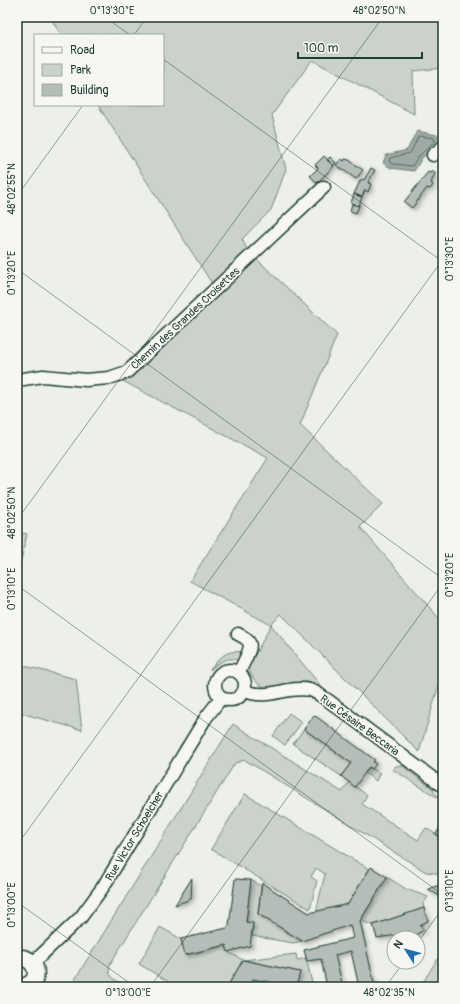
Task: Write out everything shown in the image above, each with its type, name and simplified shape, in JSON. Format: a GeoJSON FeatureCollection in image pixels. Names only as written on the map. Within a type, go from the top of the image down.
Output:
{"type":"FeatureCollection","features":[{"type":"Feature","properties":{"kind":"main road"},"geometry":{"type":"LineString","coordinates":[[17,958],[26,958],[33,963],[36,974],[24,986]]}},
{"type":"Feature","properties":{"kind":"street"},"geometry":{"type":"LineString","coordinates":[[433,155],[443,147]]}},
{"type":"Feature","properties":{"kind":"street","name":"Chemin des Grandes Croisettes"},"geometry":{"type":"LineString","coordinates":[[17,380],[43,376],[86,380],[109,378],[127,372],[324,188]]}},
{"type":"Feature","properties":{"kind":"street"},"geometry":{"type":"LineString","coordinates":[[238,634],[246,637],[250,643],[251,649],[239,672]]}},
{"type":"Feature","properties":{"kind":"street"},"geometry":{"type":"LineString","coordinates":[[228,670],[239,672],[244,679],[245,691],[236,699],[229,700],[221,698],[215,688],[218,676],[228,670]]}},
{"type":"Feature","properties":{"kind":"street","name":"Rue Césaire Beccaria"},"geometry":{"type":"LineString","coordinates":[[245,691],[260,695],[300,689],[312,690],[443,786]]}},
{"type":"Feature","properties":{"kind":"street","name":"Rue Victor Schoelcher"},"geometry":{"type":"LineString","coordinates":[[33,963],[81,917],[103,887],[201,726],[221,698]]}},
{"type":"Feature","properties":{"kind":"green space"},"geometry":{"type":"Polygon","coordinates":[[[50,17],[443,17],[443,68],[413,71],[414,114],[312,60],[272,115],[286,169],[271,210],[242,239],[248,251],[337,335],[300,425],[383,504],[360,527],[443,623],[443,671],[419,752],[281,614],[271,625],[190,581],[268,458],[121,380],[218,293],[99,106],[164,106],[164,34],[60,34],[50,17]]]}},
{"type":"Feature","properties":{"kind":"green space"},"geometry":{"type":"Polygon","coordinates":[[[17,532],[27,534],[17,578],[17,532]]]}},
{"type":"Feature","properties":{"kind":"green space"},"geometry":{"type":"Polygon","coordinates":[[[271,625],[325,691],[315,684],[308,682],[270,688],[265,687],[256,682],[243,662],[234,659],[223,661],[210,670],[220,658],[230,652],[255,655],[271,625]]]}},
{"type":"Feature","properties":{"kind":"green space"},"geometry":{"type":"Polygon","coordinates":[[[17,664],[76,679],[82,730],[17,712],[17,664]]]}},
{"type":"Feature","properties":{"kind":"green space"},"geometry":{"type":"Polygon","coordinates":[[[289,713],[302,722],[285,745],[273,736],[289,713]]]}},
{"type":"Feature","properties":{"kind":"green space"},"geometry":{"type":"Polygon","coordinates":[[[233,724],[342,792],[349,782],[367,795],[362,804],[418,840],[426,828],[443,839],[443,874],[426,872],[245,760],[235,763],[110,964],[109,973],[114,979],[128,987],[84,987],[74,981],[233,724]]]}},
{"type":"Feature","properties":{"kind":"green space"},"geometry":{"type":"Polygon","coordinates":[[[304,729],[351,763],[341,776],[293,744],[304,729]]]}},
{"type":"Feature","properties":{"kind":"green space"},"geometry":{"type":"Polygon","coordinates":[[[401,765],[433,789],[443,801],[392,769],[401,765]]]}},
{"type":"Feature","properties":{"kind":"green space"},"geometry":{"type":"Polygon","coordinates":[[[369,767],[380,773],[376,781],[365,773],[369,767]]]}},
{"type":"Feature","properties":{"kind":"green space"},"geometry":{"type":"Polygon","coordinates":[[[245,794],[369,869],[348,904],[316,912],[325,874],[316,868],[311,877],[317,881],[310,909],[211,849],[245,794]]]}},
{"type":"Feature","properties":{"kind":"green space"},"geometry":{"type":"Polygon","coordinates":[[[387,877],[406,889],[428,897],[423,904],[424,908],[373,925],[360,921],[387,877]]]}},
{"type":"Feature","properties":{"kind":"green space"},"geometry":{"type":"Polygon","coordinates":[[[251,880],[261,886],[258,914],[302,941],[293,943],[252,936],[253,923],[246,922],[251,880]]]}},
{"type":"Feature","properties":{"kind":"green space"},"geometry":{"type":"Polygon","coordinates":[[[160,927],[181,939],[185,955],[226,945],[228,952],[243,960],[227,987],[177,987],[139,964],[160,927]]]}},
{"type":"Feature","properties":{"kind":"green space"},"geometry":{"type":"Polygon","coordinates":[[[443,950],[443,987],[420,987],[443,950]]]}},
{"type":"Feature","properties":{"kind":"green space"},"geometry":{"type":"Polygon","coordinates":[[[296,954],[297,960],[306,958],[313,987],[296,987],[299,972],[243,960],[296,954]]]}},
{"type":"Feature","properties":{"kind":"water"},"geometry":{"type":"Polygon","coordinates":[[[417,131],[442,136],[440,142],[422,158],[414,171],[391,168],[383,163],[386,155],[407,150],[417,131]]]}},
{"type":"Feature","properties":{"kind":"building"},"geometry":{"type":"Polygon","coordinates":[[[324,156],[334,166],[317,183],[310,176],[318,168],[315,165],[324,156]]]}},
{"type":"Feature","properties":{"kind":"building"},"geometry":{"type":"Polygon","coordinates":[[[330,157],[336,163],[333,165],[327,160],[330,157]]]}},
{"type":"Feature","properties":{"kind":"building"},"geometry":{"type":"Polygon","coordinates":[[[341,159],[344,161],[345,159],[349,160],[363,170],[356,179],[336,165],[341,159]]]}},
{"type":"Feature","properties":{"kind":"building"},"geometry":{"type":"Polygon","coordinates":[[[371,168],[375,170],[368,183],[371,184],[368,192],[365,190],[362,197],[354,194],[360,181],[362,179],[364,180],[371,168]]]}},
{"type":"Feature","properties":{"kind":"building"},"geometry":{"type":"Polygon","coordinates":[[[432,171],[435,173],[431,183],[433,185],[430,189],[427,188],[412,208],[404,202],[428,172],[430,173],[432,171]]]}},
{"type":"Feature","properties":{"kind":"building"},"geometry":{"type":"Polygon","coordinates":[[[354,194],[362,197],[359,206],[351,203],[354,194]]]}},
{"type":"Feature","properties":{"kind":"building"},"geometry":{"type":"Polygon","coordinates":[[[352,204],[359,206],[356,213],[350,211],[352,204]]]}},
{"type":"Feature","properties":{"kind":"building"},"geometry":{"type":"Polygon","coordinates":[[[314,715],[375,760],[373,762],[376,764],[372,769],[369,767],[355,787],[341,776],[351,763],[304,729],[314,715]]]}},
{"type":"Feature","properties":{"kind":"building"},"geometry":{"type":"Polygon","coordinates":[[[443,822],[443,839],[436,834],[443,822]]]}},
{"type":"Feature","properties":{"kind":"building"},"geometry":{"type":"Polygon","coordinates":[[[371,867],[387,877],[360,921],[375,987],[359,987],[351,951],[335,955],[343,987],[327,987],[321,959],[307,961],[304,950],[353,938],[350,925],[302,941],[258,914],[262,883],[309,913],[348,904],[371,867]]]}},
{"type":"Feature","properties":{"kind":"building"},"geometry":{"type":"Polygon","coordinates":[[[192,878],[191,899],[175,905],[192,878]]]}},
{"type":"Feature","properties":{"kind":"building"},"geometry":{"type":"Polygon","coordinates":[[[235,879],[251,880],[246,922],[253,923],[250,946],[228,952],[226,945],[185,955],[181,939],[227,928],[229,925],[235,879]]]}},
{"type":"Feature","properties":{"kind":"building"},"geometry":{"type":"Polygon","coordinates":[[[436,886],[443,888],[443,898],[428,889],[436,886]]]}},
{"type":"Feature","properties":{"kind":"building"},"geometry":{"type":"Polygon","coordinates":[[[424,908],[428,921],[420,925],[424,930],[386,930],[386,937],[377,938],[373,925],[424,908]]]}},
{"type":"Feature","properties":{"kind":"building"},"geometry":{"type":"Polygon","coordinates":[[[243,960],[300,972],[296,987],[253,979],[246,987],[227,987],[243,960]]]}}]}
